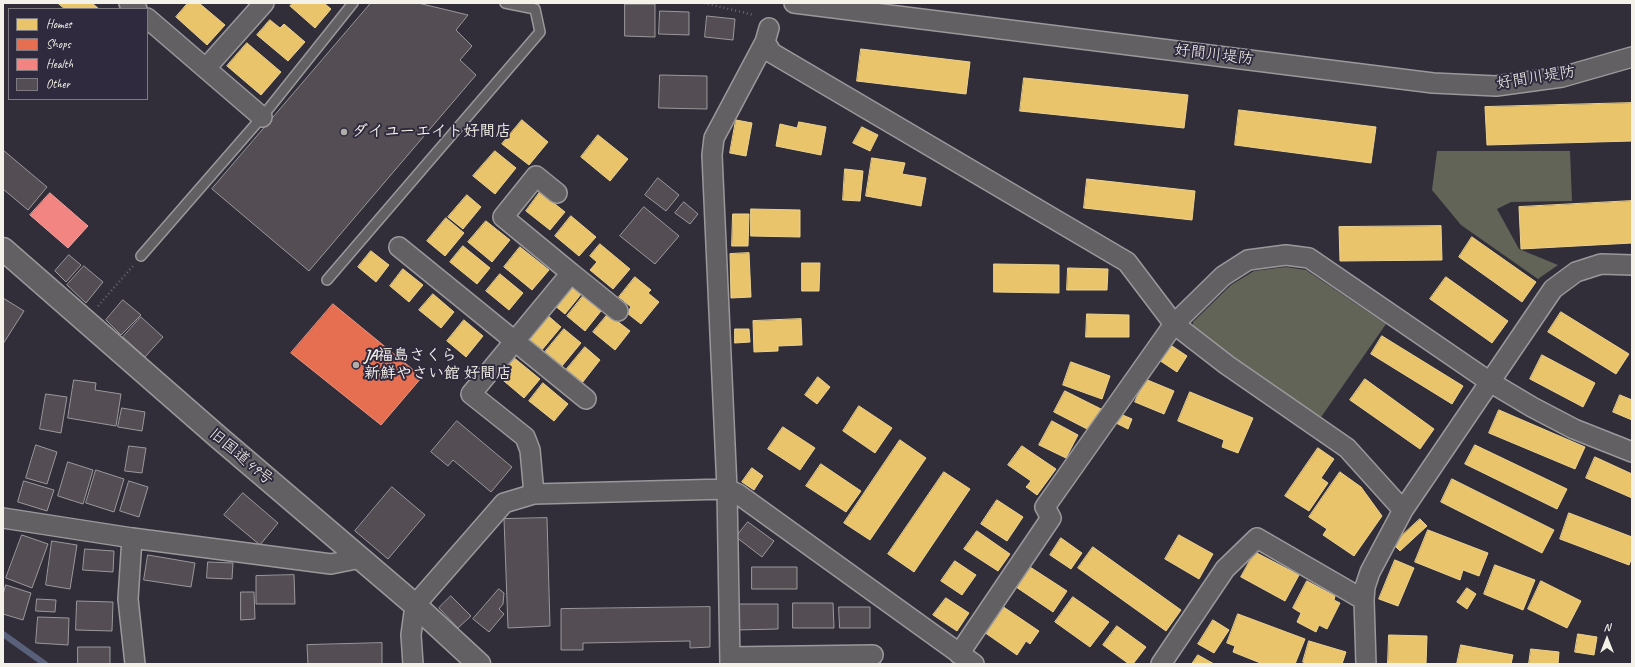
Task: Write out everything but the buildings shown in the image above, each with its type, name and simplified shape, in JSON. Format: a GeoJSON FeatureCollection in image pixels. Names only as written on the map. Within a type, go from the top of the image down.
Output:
{"type":"FeatureCollection","features":[{"type":"Feature","properties":{"kind":"street"},"geometry":{"type":"LineString","coordinates":[[206,68],[264,3]]}},
{"type":"Feature","properties":{"kind":"street","name":"好間川堤防"},"geometry":{"type":"LineString","coordinates":[[794,3],[1433,83],[1496,86],[1562,77],[1632,57]]}},
{"type":"Feature","properties":{"kind":"street"},"geometry":{"type":"LineString","coordinates":[[148,19],[262,117]]}},
{"type":"Feature","properties":{"kind":"street"},"geometry":{"type":"LineString","coordinates":[[767,35],[772,53],[1127,262],[1174,324],[1227,365],[1347,448],[1403,510]]}},
{"type":"Feature","properties":{"kind":"street"},"geometry":{"type":"LineString","coordinates":[[767,35],[719,127],[714,138],[712,155],[728,489],[730,660],[873,655]]}},
{"type":"Feature","properties":{"kind":"street"},"geometry":{"type":"LineString","coordinates":[[557,193],[536,176],[503,217],[618,311]]}},
{"type":"Feature","properties":{"kind":"street"},"geometry":{"type":"LineString","coordinates":[[399,247],[586,399]]}},
{"type":"Feature","properties":{"kind":"street","name":"旧国道49号"},"geometry":{"type":"LineString","coordinates":[[3,251],[361,558],[480,664]]}},
{"type":"Feature","properties":{"kind":"street"},"geometry":{"type":"LineString","coordinates":[[413,664],[412,635],[415,605],[504,503],[534,494],[728,489],[738,494],[966,659],[1051,518],[1045,507],[1174,324],[1223,276],[1248,260],[1286,255],[1309,258],[1490,382],[1532,407],[1574,429],[1632,452]]}},
{"type":"Feature","properties":{"kind":"street"},"geometry":{"type":"LineString","coordinates":[[1366,664],[1365,587],[1370,572],[1403,510],[1552,289],[1576,272],[1601,264],[1632,265]]}},
{"type":"Feature","properties":{"kind":"street"},"geometry":{"type":"LineString","coordinates":[[534,494],[530,450],[525,437],[471,394],[571,273]]}},
{"type":"Feature","properties":{"kind":"street"},"geometry":{"type":"LineString","coordinates":[[3,518],[132,538],[331,564],[361,558]]}},
{"type":"Feature","properties":{"kind":"street"},"geometry":{"type":"LineString","coordinates":[[132,538],[128,599],[135,664]]}},
{"type":"Feature","properties":{"kind":"street"},"geometry":{"type":"LineString","coordinates":[[1162,664],[1225,569],[1257,538],[1364,600]]}},
{"type":"Feature","properties":{"kind":"lane"},"geometry":{"type":"LineString","coordinates":[[141,256],[262,117],[353,3]]}},
{"type":"Feature","properties":{"kind":"lane"},"geometry":{"type":"LineString","coordinates":[[327,280],[540,32],[535,9],[505,3]]}},
{"type":"Feature","properties":{"kind":"path"},"geometry":{"type":"LineString","coordinates":[[704,3],[761,17],[767,35]]}},
{"type":"Feature","properties":{"kind":"path"},"geometry":{"type":"LineString","coordinates":[[85,322],[141,256]]}},
{"type":"Feature","properties":{"kind":"shaded area"},"geometry":{"type":"Polygon","coordinates":[[[1437,151],[1570,151],[1572,201],[1511,202],[1497,209],[1519,249],[1558,265],[1538,279],[1461,225],[1432,190],[1437,151]]]}},
{"type":"Feature","properties":{"kind":"shaded area"},"geometry":{"type":"Polygon","coordinates":[[[1286,267],[1306,270],[1386,324],[1319,420],[1193,329],[1193,322],[1231,285],[1254,271],[1286,267]]]}},
{"type":"Feature","properties":{"kind":"waterway"},"geometry":{"type":"LineString","coordinates":[[3,634],[45,664]]}},
{"type":"Feature","properties":{"kind":"place","name":"ダイユーエイト好間店"},"geometry":{"type":"Point","coordinates":[344,132]}},
{"type":"Feature","properties":{"kind":"place","name":"JA福島さくら 新鮮やさい館 好間店"},"geometry":{"type":"Point","coordinates":[356,365]}}]}
